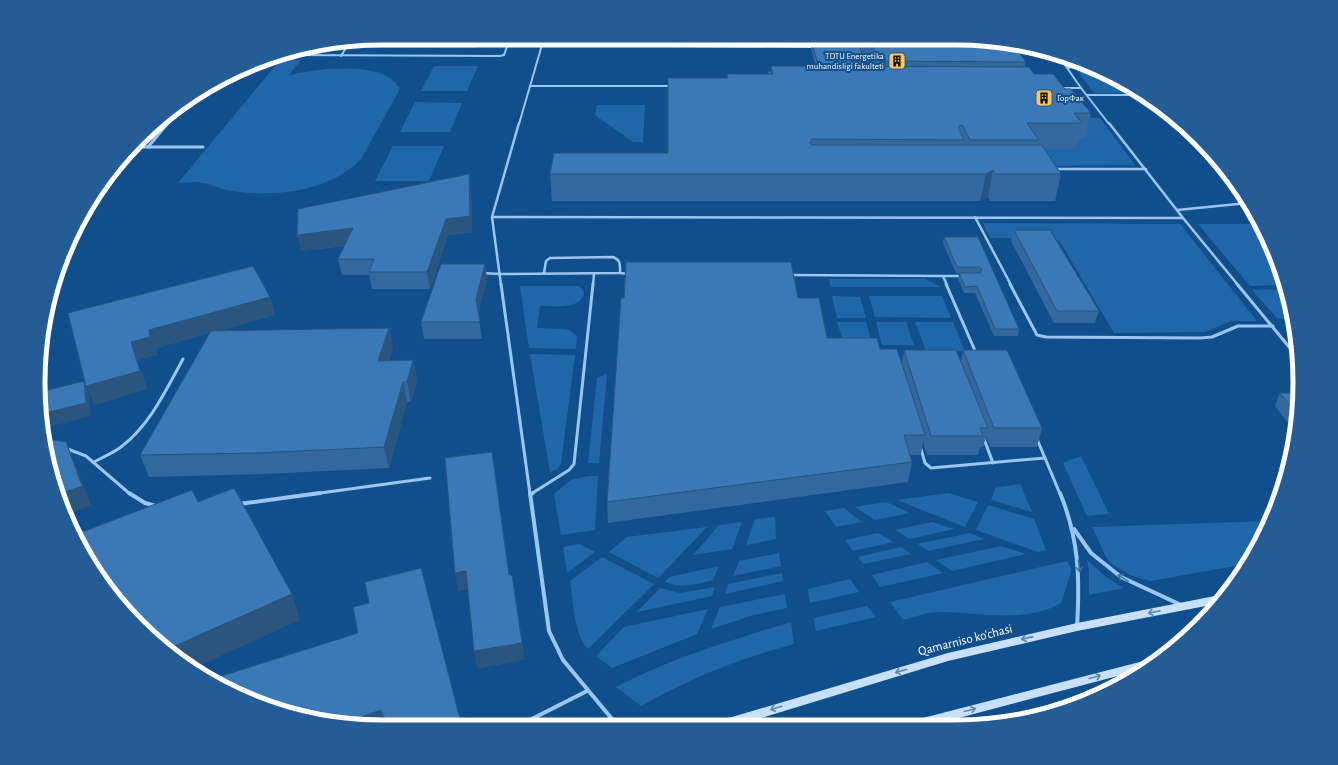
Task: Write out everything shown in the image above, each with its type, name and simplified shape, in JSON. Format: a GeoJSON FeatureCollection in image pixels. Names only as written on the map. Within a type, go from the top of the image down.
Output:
{"type":"FeatureCollection","features":[{"type":"Feature","properties":{"kind":"main road","name":"Qamarniso ko'chasi"},"geometry":{"type":"LineString","coordinates":[[739,720],[948,657],[1077,627],[1213,600]]}},
{"type":"Feature","properties":{"kind":"main road"},"geometry":{"type":"LineString","coordinates":[[934,720],[1137,667]]}},
{"type":"Feature","properties":{"kind":"street"},"geometry":{"type":"LineString","coordinates":[[148,147],[169,121]]}},
{"type":"Feature","properties":{"kind":"street"},"geometry":{"type":"LineString","coordinates":[[141,147],[204,147]]}},
{"type":"Feature","properties":{"kind":"lane"},"geometry":{"type":"LineString","coordinates":[[301,55],[500,56],[504,55],[508,45]]}},
{"type":"Feature","properties":{"kind":"lane"},"geometry":{"type":"LineString","coordinates":[[613,720],[587,691],[563,660],[549,631],[492,217],[542,45],[818,47]]}},
{"type":"Feature","properties":{"kind":"lane"},"geometry":{"type":"LineString","coordinates":[[341,56],[347,47]]}},
{"type":"Feature","properties":{"kind":"lane"},"geometry":{"type":"LineString","coordinates":[[1064,63],[1081,88],[1183,218],[1291,349]]}},
{"type":"Feature","properties":{"kind":"lane"},"geometry":{"type":"LineString","coordinates":[[1068,68],[1073,67]]}},
{"type":"Feature","properties":{"kind":"lane"},"geometry":{"type":"LineString","coordinates":[[530,86],[675,86]]}},
{"type":"Feature","properties":{"kind":"lane"},"geometry":{"type":"LineString","coordinates":[[1057,88],[1081,88]]}},
{"type":"Feature","properties":{"kind":"lane"},"geometry":{"type":"LineString","coordinates":[[1087,95],[1132,95]]}},
{"type":"Feature","properties":{"kind":"lane"},"geometry":{"type":"LineString","coordinates":[[1054,169],[1146,169]]}},
{"type":"Feature","properties":{"kind":"lane"},"geometry":{"type":"LineString","coordinates":[[1177,210],[1241,204]]}},
{"type":"Feature","properties":{"kind":"lane"},"geometry":{"type":"LineString","coordinates":[[492,217],[1183,218]]}},
{"type":"Feature","properties":{"kind":"lane"},"geometry":{"type":"LineString","coordinates":[[975,217],[1037,336],[1046,338],[1201,338],[1212,337],[1238,326],[1273,326]]}},
{"type":"Feature","properties":{"kind":"lane"},"geometry":{"type":"LineString","coordinates":[[544,273],[546,261],[550,258],[614,257],[619,259],[620,273]]}},
{"type":"Feature","properties":{"kind":"lane"},"geometry":{"type":"LineString","coordinates":[[477,273],[636,274]]}},
{"type":"Feature","properties":{"kind":"lane"},"geometry":{"type":"LineString","coordinates":[[531,494],[569,470],[574,464],[594,274]]}},
{"type":"Feature","properties":{"kind":"lane"},"geometry":{"type":"LineString","coordinates":[[785,275],[964,276]]}},
{"type":"Feature","properties":{"kind":"lane"},"geometry":{"type":"LineString","coordinates":[[943,276],[980,360]]}},
{"type":"Feature","properties":{"kind":"lane"},"geometry":{"type":"LineString","coordinates":[[94,462],[121,447],[139,429],[155,409],[183,359]]}},
{"type":"Feature","properties":{"kind":"lane"},"geometry":{"type":"LineString","coordinates":[[982,434],[993,463]]}},
{"type":"Feature","properties":{"kind":"lane"},"geometry":{"type":"LineString","coordinates":[[1036,437],[1073,528],[1079,568],[1077,627]]}},
{"type":"Feature","properties":{"kind":"lane"},"geometry":{"type":"LineString","coordinates":[[59,446],[84,455],[94,462],[131,496],[145,504],[164,508]]}},
{"type":"Feature","properties":{"kind":"lane"},"geometry":{"type":"LineString","coordinates":[[921,448],[925,463],[931,468],[1045,458]]}},
{"type":"Feature","properties":{"kind":"lane"},"geometry":{"type":"LineString","coordinates":[[233,505],[430,478]]}},
{"type":"Feature","properties":{"kind":"lane"},"geometry":{"type":"LineString","coordinates":[[1073,528],[1091,553],[1121,577],[1183,606]]}},
{"type":"Feature","properties":{"kind":"lane"},"geometry":{"type":"LineString","coordinates":[[530,720],[587,691]]}},
{"type":"Feature","properties":{"kind":"shaded area"},"geometry":{"type":"Polygon","coordinates":[[[287,59],[301,60],[289,75],[316,70],[349,68],[380,73],[392,80],[400,89],[361,159],[349,170],[318,185],[301,190],[248,193],[228,190],[200,182],[178,183],[279,62],[287,59]]]}},
{"type":"Feature","properties":{"kind":"shaded area"},"geometry":{"type":"Polygon","coordinates":[[[434,66],[478,66],[467,91],[421,91],[434,66]]]}},
{"type":"Feature","properties":{"kind":"shaded area"},"geometry":{"type":"Polygon","coordinates":[[[1078,68],[1105,80],[1129,93],[1094,93],[1076,69],[1078,68]]]}},
{"type":"Feature","properties":{"kind":"shaded area"},"geometry":{"type":"Polygon","coordinates":[[[415,102],[462,103],[450,132],[400,132],[415,102]]]}},
{"type":"Feature","properties":{"kind":"shaded area"},"geometry":{"type":"Polygon","coordinates":[[[597,105],[645,105],[643,142],[633,142],[595,115],[597,105]]]}},
{"type":"Feature","properties":{"kind":"shaded area"},"geometry":{"type":"Polygon","coordinates":[[[1069,117],[1100,118],[1135,165],[1012,166],[1002,149],[1069,117]]]}},
{"type":"Feature","properties":{"kind":"shaded area"},"geometry":{"type":"Polygon","coordinates":[[[393,146],[444,146],[429,181],[375,181],[393,146]]]}},
{"type":"Feature","properties":{"kind":"shaded area"},"geometry":{"type":"Polygon","coordinates":[[[983,223],[1180,224],[1257,321],[1231,321],[1205,332],[1114,333],[1059,240],[1049,240],[1047,238],[990,238],[983,223]]]}},
{"type":"Feature","properties":{"kind":"shaded area"},"geometry":{"type":"Polygon","coordinates":[[[1198,224],[1253,224],[1267,253],[1278,285],[1250,286],[1198,224]]]}},
{"type":"Feature","properties":{"kind":"shaded area"},"geometry":{"type":"Polygon","coordinates":[[[829,279],[925,279],[941,287],[831,287],[829,279]]]}},
{"type":"Feature","properties":{"kind":"shaded area"},"geometry":{"type":"Polygon","coordinates":[[[520,286],[579,286],[584,293],[578,302],[566,306],[540,306],[537,328],[569,330],[577,336],[576,349],[529,348],[520,286]]]}},
{"type":"Feature","properties":{"kind":"shaded area"},"geometry":{"type":"Polygon","coordinates":[[[1279,289],[1287,320],[1277,318],[1252,290],[1279,289]]]}},
{"type":"Feature","properties":{"kind":"shaded area"},"geometry":{"type":"Polygon","coordinates":[[[832,296],[860,297],[866,318],[837,318],[832,296]]]}},
{"type":"Feature","properties":{"kind":"shaded area"},"geometry":{"type":"Polygon","coordinates":[[[869,296],[942,296],[951,318],[875,317],[869,296]]]}},
{"type":"Feature","properties":{"kind":"shaded area"},"geometry":{"type":"Polygon","coordinates":[[[837,322],[866,322],[872,344],[843,340],[837,322]]]}},
{"type":"Feature","properties":{"kind":"shaded area"},"geometry":{"type":"Polygon","coordinates":[[[876,322],[906,322],[914,345],[882,345],[876,322]]]}},
{"type":"Feature","properties":{"kind":"shaded area"},"geometry":{"type":"Polygon","coordinates":[[[915,322],[953,322],[965,351],[926,351],[915,322]]]}},
{"type":"Feature","properties":{"kind":"shaded area"},"geometry":{"type":"Polygon","coordinates":[[[530,354],[575,355],[561,463],[558,469],[550,472],[530,354]]]}},
{"type":"Feature","properties":{"kind":"shaded area"},"geometry":{"type":"Polygon","coordinates":[[[607,374],[599,463],[588,463],[597,378],[607,374]]]}},
{"type":"Feature","properties":{"kind":"shaded area"},"geometry":{"type":"Polygon","coordinates":[[[1081,456],[1109,514],[1087,516],[1063,463],[1081,456]]]}},
{"type":"Feature","properties":{"kind":"shaded area"},"geometry":{"type":"Polygon","coordinates":[[[589,476],[598,476],[595,530],[561,535],[554,494],[571,480],[589,476]]]}},
{"type":"Feature","properties":{"kind":"shaded area"},"geometry":{"type":"Polygon","coordinates":[[[1020,484],[1032,512],[991,500],[995,488],[1020,484]]]}},
{"type":"Feature","properties":{"kind":"shaded area"},"geometry":{"type":"Polygon","coordinates":[[[948,493],[978,502],[965,527],[897,500],[948,493]]]}},
{"type":"Feature","properties":{"kind":"shaded area"},"geometry":{"type":"Polygon","coordinates":[[[886,502],[910,513],[875,520],[855,507],[886,502]]]}},
{"type":"Feature","properties":{"kind":"shaded area"},"geometry":{"type":"Polygon","coordinates":[[[988,505],[1034,519],[1046,550],[1038,552],[976,530],[988,505]]]}},
{"type":"Feature","properties":{"kind":"shaded area"},"geometry":{"type":"Polygon","coordinates":[[[844,508],[862,522],[836,527],[825,511],[844,508]]]}},
{"type":"Feature","properties":{"kind":"shaded area"},"geometry":{"type":"Polygon","coordinates":[[[775,517],[776,539],[746,545],[755,519],[775,517]]]}},
{"type":"Feature","properties":{"kind":"shaded area"},"geometry":{"type":"Polygon","coordinates":[[[1263,521],[1239,565],[1150,581],[1130,575],[1113,565],[1107,559],[1092,527],[1263,521]]]}},
{"type":"Feature","properties":{"kind":"shaded area"},"geometry":{"type":"Polygon","coordinates":[[[742,522],[732,549],[693,555],[719,525],[742,522]]]}},
{"type":"Feature","properties":{"kind":"shaded area"},"geometry":{"type":"Polygon","coordinates":[[[932,522],[954,529],[910,539],[895,530],[932,522]]]}},
{"type":"Feature","properties":{"kind":"shaded area"},"geometry":{"type":"Polygon","coordinates":[[[707,527],[658,578],[609,552],[627,537],[707,527]]]}},
{"type":"Feature","properties":{"kind":"shaded area"},"geometry":{"type":"Polygon","coordinates":[[[878,533],[893,542],[853,551],[845,540],[878,533]]]}},
{"type":"Feature","properties":{"kind":"shaded area"},"geometry":{"type":"Polygon","coordinates":[[[970,533],[984,539],[928,551],[918,544],[970,533]]]}},
{"type":"Feature","properties":{"kind":"shaded area"},"geometry":{"type":"Polygon","coordinates":[[[579,544],[595,552],[567,573],[563,547],[579,544]]]}},
{"type":"Feature","properties":{"kind":"shaded area"},"geometry":{"type":"Polygon","coordinates":[[[1001,546],[1026,554],[952,571],[936,560],[1001,546]]]}},
{"type":"Feature","properties":{"kind":"shaded area"},"geometry":{"type":"Polygon","coordinates":[[[901,547],[911,554],[863,564],[858,557],[901,547]]]}},
{"type":"Feature","properties":{"kind":"shaded area"},"geometry":{"type":"Polygon","coordinates":[[[779,553],[781,566],[733,576],[739,561],[779,553]]]}},
{"type":"Feature","properties":{"kind":"shaded area"},"geometry":{"type":"Polygon","coordinates":[[[602,557],[654,584],[588,649],[583,643],[577,626],[570,581],[602,557]]]}},
{"type":"Feature","properties":{"kind":"shaded area"},"geometry":{"type":"Polygon","coordinates":[[[1087,560],[1105,576],[1123,588],[1089,595],[1089,570],[1087,560]]]}},
{"type":"Feature","properties":{"kind":"shaded area"},"geometry":{"type":"Polygon","coordinates":[[[1067,561],[1071,568],[1071,572],[1061,603],[1032,613],[1002,615],[935,612],[903,620],[890,602],[1067,561]]]}},
{"type":"Feature","properties":{"kind":"shaded area"},"geometry":{"type":"Polygon","coordinates":[[[927,562],[943,573],[880,587],[872,575],[927,562]]]}},
{"type":"Feature","properties":{"kind":"shaded area"},"geometry":{"type":"Polygon","coordinates":[[[719,566],[713,580],[683,585],[665,582],[669,577],[719,566]]]}},
{"type":"Feature","properties":{"kind":"shaded area"},"geometry":{"type":"Polygon","coordinates":[[[782,573],[783,581],[725,594],[728,584],[782,573]]]}},
{"type":"Feature","properties":{"kind":"shaded area"},"geometry":{"type":"Polygon","coordinates":[[[850,579],[859,592],[810,603],[808,589],[850,579]]]}},
{"type":"Feature","properties":{"kind":"shaded area"},"geometry":{"type":"Polygon","coordinates":[[[715,587],[712,596],[637,612],[660,588],[680,593],[715,587]]]}},
{"type":"Feature","properties":{"kind":"shaded area"},"geometry":{"type":"Polygon","coordinates":[[[785,594],[787,608],[754,615],[711,629],[720,607],[785,594]]]}},
{"type":"Feature","properties":{"kind":"shaded area"},"geometry":{"type":"Polygon","coordinates":[[[867,606],[876,617],[816,631],[814,618],[867,606]]]}},
{"type":"Feature","properties":{"kind":"shaded area"},"geometry":{"type":"Polygon","coordinates":[[[708,609],[697,634],[612,668],[596,656],[624,627],[708,609]]]}},
{"type":"Feature","properties":{"kind":"shaded area"},"geometry":{"type":"Polygon","coordinates":[[[791,622],[794,644],[715,670],[641,706],[616,687],[680,658],[791,622]]]}},
{"type":"Feature","properties":{"kind":"building"},"geometry":{"type":"Polygon","coordinates":[[[812,45],[858,45],[868,66],[819,66],[812,45]]]}},
{"type":"Feature","properties":{"kind":"building"},"geometry":{"type":"Polygon","coordinates":[[[872,45],[956,45],[1000,48],[1017,50],[1026,62],[880,61],[872,45]]]}},
{"type":"Feature","properties":{"kind":"building"},"geometry":{"type":"Polygon","coordinates":[[[771,66],[1029,67],[1034,74],[1053,74],[1065,89],[1071,89],[1091,113],[1074,113],[1082,123],[1027,123],[1039,140],[970,140],[963,126],[960,125],[958,128],[964,140],[812,139],[810,142],[812,145],[1042,145],[1061,174],[995,174],[993,170],[986,174],[550,174],[554,153],[668,153],[668,78],[728,78],[727,74],[773,74],[771,66]]]}},
{"type":"Feature","properties":{"kind":"building"},"geometry":{"type":"Polygon","coordinates":[[[469,174],[470,216],[446,219],[427,272],[369,272],[374,259],[338,259],[353,228],[297,235],[298,209],[469,174]]]}},
{"type":"Feature","properties":{"kind":"building"},"geometry":{"type":"Polygon","coordinates":[[[1014,230],[1050,230],[1099,311],[1057,311],[1014,230]]]}},
{"type":"Feature","properties":{"kind":"building"},"geometry":{"type":"Polygon","coordinates":[[[944,237],[978,237],[1019,329],[995,329],[977,286],[965,287],[959,273],[980,273],[982,269],[979,267],[957,267],[944,237]]]}},
{"type":"Feature","properties":{"kind":"building"},"geometry":{"type":"Polygon","coordinates":[[[626,262],[791,262],[798,298],[819,298],[827,338],[877,338],[880,349],[897,349],[925,435],[904,435],[912,462],[607,502],[621,298],[624,298],[626,262]]]}},
{"type":"Feature","properties":{"kind":"building"},"geometry":{"type":"Polygon","coordinates":[[[441,264],[485,264],[476,299],[480,322],[421,322],[441,264]]]}},
{"type":"Feature","properties":{"kind":"building"},"geometry":{"type":"Polygon","coordinates":[[[253,266],[270,297],[149,330],[150,337],[131,342],[140,371],[86,386],[68,313],[253,266]]]}},
{"type":"Feature","properties":{"kind":"building"},"geometry":{"type":"Polygon","coordinates":[[[389,328],[378,361],[413,360],[407,382],[403,382],[384,447],[256,453],[140,455],[211,331],[389,328]]]}},
{"type":"Feature","properties":{"kind":"building"},"geometry":{"type":"Polygon","coordinates":[[[904,350],[956,350],[988,428],[980,428],[983,436],[931,436],[904,350]]]}},
{"type":"Feature","properties":{"kind":"building"},"geometry":{"type":"Polygon","coordinates":[[[963,350],[1007,350],[1042,428],[994,428],[963,350]]]}},
{"type":"Feature","properties":{"kind":"building"},"geometry":{"type":"Polygon","coordinates":[[[84,381],[86,403],[47,413],[45,391],[84,381]]]}},
{"type":"Feature","properties":{"kind":"building"},"geometry":{"type":"Polygon","coordinates":[[[1280,393],[1293,393],[1292,408],[1280,393]]]}},
{"type":"Feature","properties":{"kind":"building"},"geometry":{"type":"Polygon","coordinates":[[[50,439],[66,442],[82,486],[64,493],[50,439]]]}},
{"type":"Feature","properties":{"kind":"building"},"geometry":{"type":"Polygon","coordinates":[[[492,452],[509,575],[512,575],[522,643],[474,651],[466,571],[455,573],[445,458],[492,452]]]}},
{"type":"Feature","properties":{"kind":"building"},"geometry":{"type":"Polygon","coordinates":[[[234,488],[292,594],[173,647],[144,621],[115,588],[90,551],[80,533],[192,490],[198,502],[234,488]]]}},
{"type":"Feature","properties":{"kind":"building"},"geometry":{"type":"Polygon","coordinates":[[[421,568],[460,719],[385,720],[381,710],[356,719],[317,714],[274,702],[253,694],[218,677],[358,633],[353,607],[369,603],[365,582],[421,568]]]}},
{"type":"Feature","properties":{"kind":"place","name":"TDTU Energetika muhandisligi fakulteti"},"geometry":{"type":"Point","coordinates":[897,61]}},
{"type":"Feature","properties":{"kind":"place","name":"ГорФак"},"geometry":{"type":"Point","coordinates":[1044,98]}}]}
